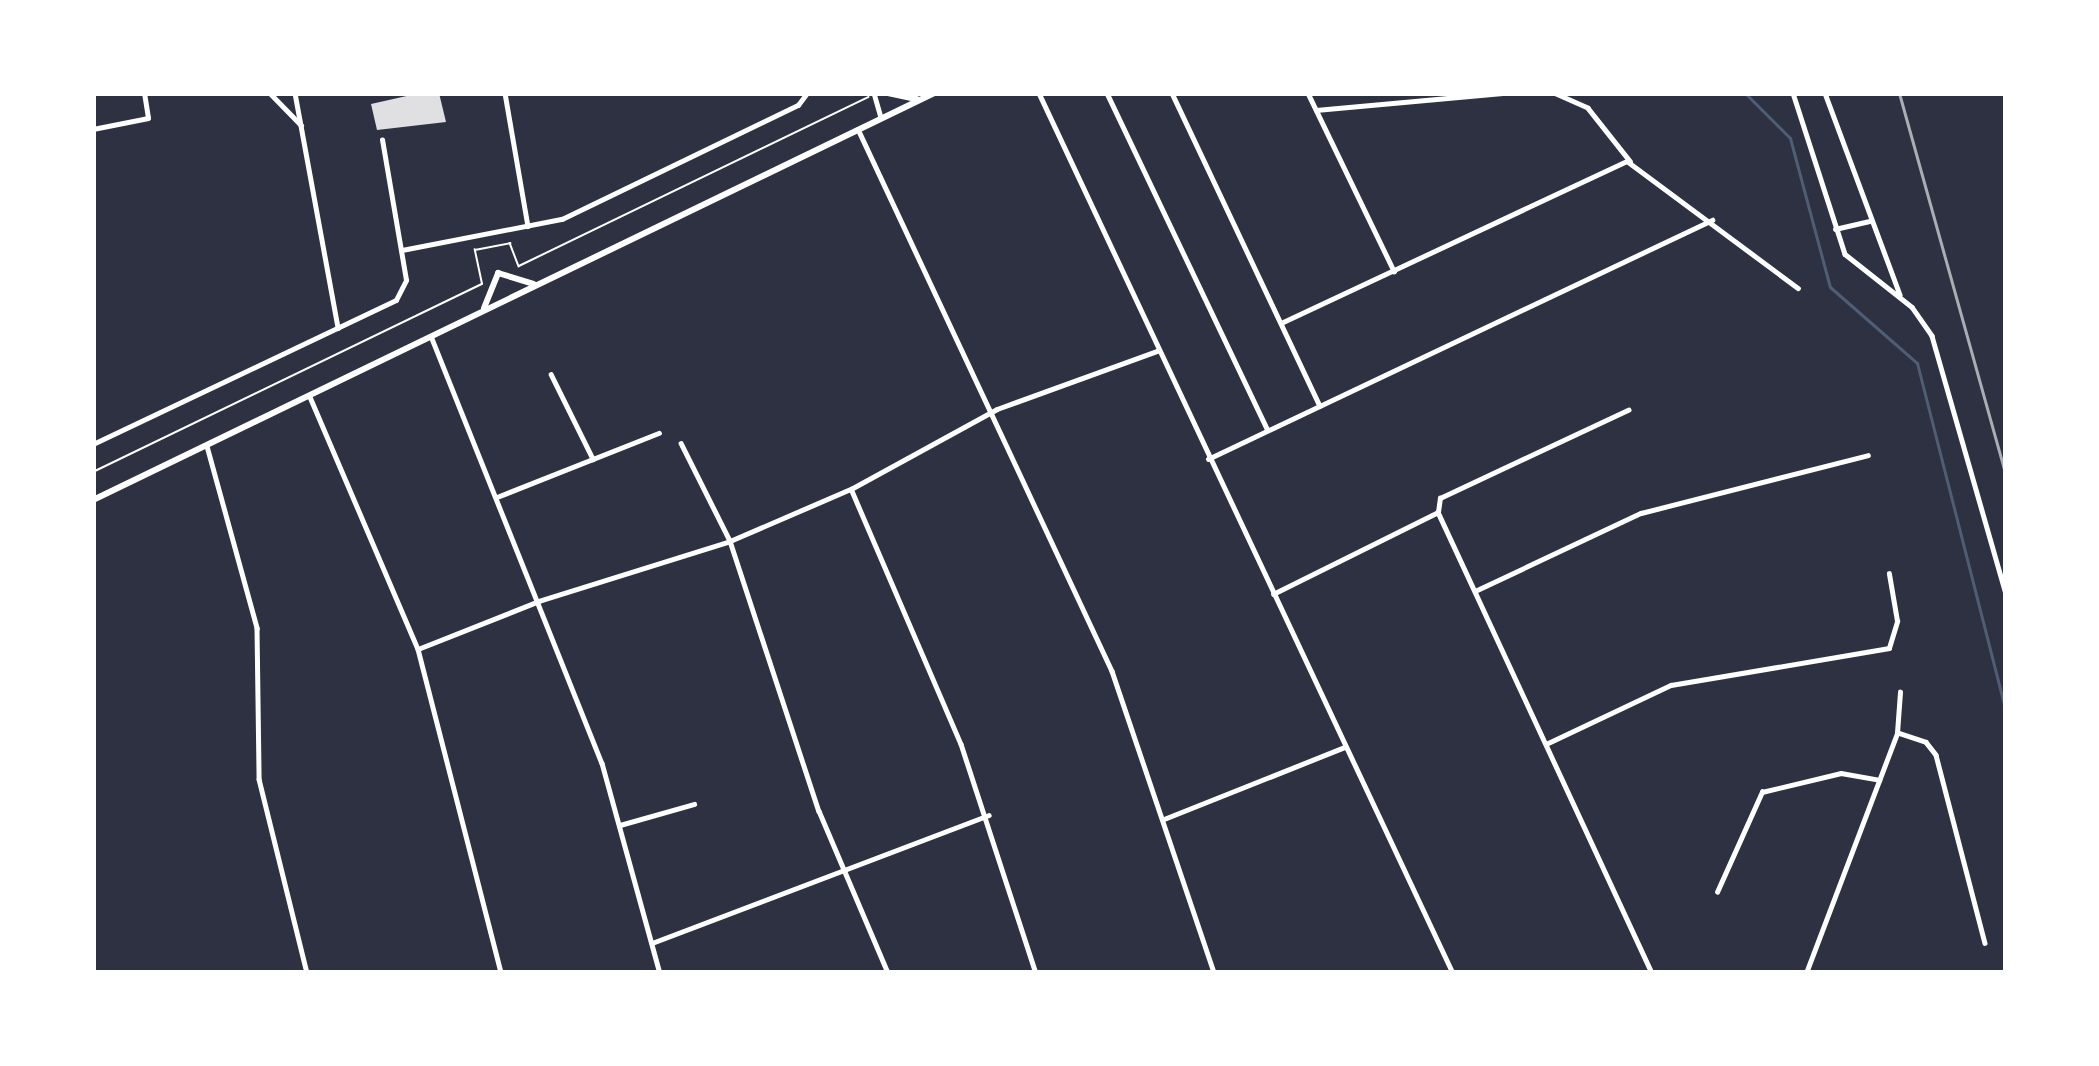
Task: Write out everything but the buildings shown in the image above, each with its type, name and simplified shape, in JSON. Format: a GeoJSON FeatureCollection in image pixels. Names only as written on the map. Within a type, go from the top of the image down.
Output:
{"type":"FeatureCollection","features":[{"type":"Feature","properties":{"kind":"street"},"geometry":{"type":"LineString","coordinates":[[93,129],[148,118],[144,93]]}},
{"type":"Feature","properties":{"kind":"street"},"geometry":{"type":"LineString","coordinates":[[270,93],[301,124]]}},
{"type":"Feature","properties":{"kind":"street"},"geometry":{"type":"LineString","coordinates":[[295,93],[338,328]]}},
{"type":"Feature","properties":{"kind":"street"},"geometry":{"type":"LineString","coordinates":[[505,93],[528,226]]}},
{"type":"Feature","properties":{"kind":"street"},"geometry":{"type":"LineString","coordinates":[[874,93],[881,118]]}},
{"type":"Feature","properties":{"kind":"street"},"geometry":{"type":"LineString","coordinates":[[887,93],[921,99]]}},
{"type":"Feature","properties":{"kind":"street"},"geometry":{"type":"LineString","coordinates":[[93,500],[934,93]]}},
{"type":"Feature","properties":{"kind":"street"},"geometry":{"type":"LineString","coordinates":[[1039,93],[1453,973]]}},
{"type":"Feature","properties":{"kind":"street"},"geometry":{"type":"LineString","coordinates":[[1107,93],[1268,431]]}},
{"type":"Feature","properties":{"kind":"street"},"geometry":{"type":"LineString","coordinates":[[1172,93],[1320,406]]}},
{"type":"Feature","properties":{"kind":"street"},"geometry":{"type":"LineString","coordinates":[[1308,93],[1394,271]]}},
{"type":"Feature","properties":{"kind":"street"},"geometry":{"type":"LineString","coordinates":[[1316,110],[1502,93]]}},
{"type":"Feature","properties":{"kind":"street"},"geometry":{"type":"LineString","coordinates":[[1556,93],[1588,108],[1630,161]]}},
{"type":"Feature","properties":{"kind":"street"},"geometry":{"type":"LineString","coordinates":[[1793,93],[1835,229],[1856,268],[1902,300],[1932,335],[2006,594]]}},
{"type":"Feature","properties":{"kind":"street"},"geometry":{"type":"LineString","coordinates":[[1825,93],[1902,300]]}},
{"type":"Feature","properties":{"kind":"street"},"geometry":{"type":"LineString","coordinates":[[402,250],[562,219],[806,94]]}},
{"type":"Feature","properties":{"kind":"street"},"geometry":{"type":"LineString","coordinates":[[859,129],[889,206],[1103,650],[1214,973]]}},
{"type":"Feature","properties":{"kind":"street"},"geometry":{"type":"LineString","coordinates":[[93,444],[397,300],[406,280],[382,140]]}},
{"type":"Feature","properties":{"kind":"street"},"geometry":{"type":"LineString","coordinates":[[1281,323],[1630,161],[1639,163],[1798,288]]}},
{"type":"Feature","properties":{"kind":"street"},"geometry":{"type":"LineString","coordinates":[[1208,459],[1712,220]]}},
{"type":"Feature","properties":{"kind":"street"},"geometry":{"type":"LineString","coordinates":[[1835,229],[1870,220]]}},
{"type":"Feature","properties":{"kind":"street"},"geometry":{"type":"LineString","coordinates":[[480,311],[498,273],[537,284]]}},
{"type":"Feature","properties":{"kind":"street"},"geometry":{"type":"LineString","coordinates":[[431,336],[539,601],[620,825],[660,973]]}},
{"type":"Feature","properties":{"kind":"street"},"geometry":{"type":"LineString","coordinates":[[418,649],[539,601],[730,541],[851,489],[989,415],[1157,351]]}},
{"type":"Feature","properties":{"kind":"street"},"geometry":{"type":"LineString","coordinates":[[551,374],[593,459]]}},
{"type":"Feature","properties":{"kind":"street"},"geometry":{"type":"LineString","coordinates":[[310,397],[418,649],[502,973]]}},
{"type":"Feature","properties":{"kind":"street"},"geometry":{"type":"LineString","coordinates":[[1628,410],[1440,498],[1438,512],[1652,973]]}},
{"type":"Feature","properties":{"kind":"street"},"geometry":{"type":"LineString","coordinates":[[497,497],[659,434]]}},
{"type":"Feature","properties":{"kind":"street"},"geometry":{"type":"LineString","coordinates":[[681,443],[730,541],[844,875],[888,973]]}},
{"type":"Feature","properties":{"kind":"street"},"geometry":{"type":"LineString","coordinates":[[207,445],[257,628],[259,779],[307,973]]}},
{"type":"Feature","properties":{"kind":"street"},"geometry":{"type":"LineString","coordinates":[[1475,591],[1641,513],[1868,455]]}},
{"type":"Feature","properties":{"kind":"street"},"geometry":{"type":"LineString","coordinates":[[851,489],[989,815],[1036,973]]}},
{"type":"Feature","properties":{"kind":"street"},"geometry":{"type":"LineString","coordinates":[[1273,594],[1438,512]]}},
{"type":"Feature","properties":{"kind":"street"},"geometry":{"type":"LineString","coordinates":[[1546,744],[1671,685],[1864,655],[1894,642],[1889,574]]}},
{"type":"Feature","properties":{"kind":"street"},"geometry":{"type":"LineString","coordinates":[[1806,973],[1897,733],[1900,692]]}},
{"type":"Feature","properties":{"kind":"street"},"geometry":{"type":"LineString","coordinates":[[1897,733],[1926,742],[1936,755],[1985,944]]}},
{"type":"Feature","properties":{"kind":"street"},"geometry":{"type":"LineString","coordinates":[[1164,819],[1345,747]]}},
{"type":"Feature","properties":{"kind":"street"},"geometry":{"type":"LineString","coordinates":[[1718,892],[1762,792],[1841,773],[1879,780]]}},
{"type":"Feature","properties":{"kind":"street"},"geometry":{"type":"LineString","coordinates":[[620,825],[694,804]]}},
{"type":"Feature","properties":{"kind":"street"},"geometry":{"type":"LineString","coordinates":[[652,943],[844,875],[989,815]]}},
{"type":"Feature","properties":{"kind":"path"},"geometry":{"type":"LineString","coordinates":[[93,472],[482,284],[475,250],[510,243],[519,266],[867,98]]}},
{"type":"Feature","properties":{"kind":"waterway"},"geometry":{"type":"LineString","coordinates":[[1315,93],[1396,93]]}},
{"type":"Feature","properties":{"kind":"waterway"},"geometry":{"type":"LineString","coordinates":[[1745,93],[1790,138],[1830,287],[1917,363],[2006,712]]}},
{"type":"Feature","properties":{"kind":"railway"},"geometry":{"type":"LineString","coordinates":[[1899,93],[2006,475]]}}]}
